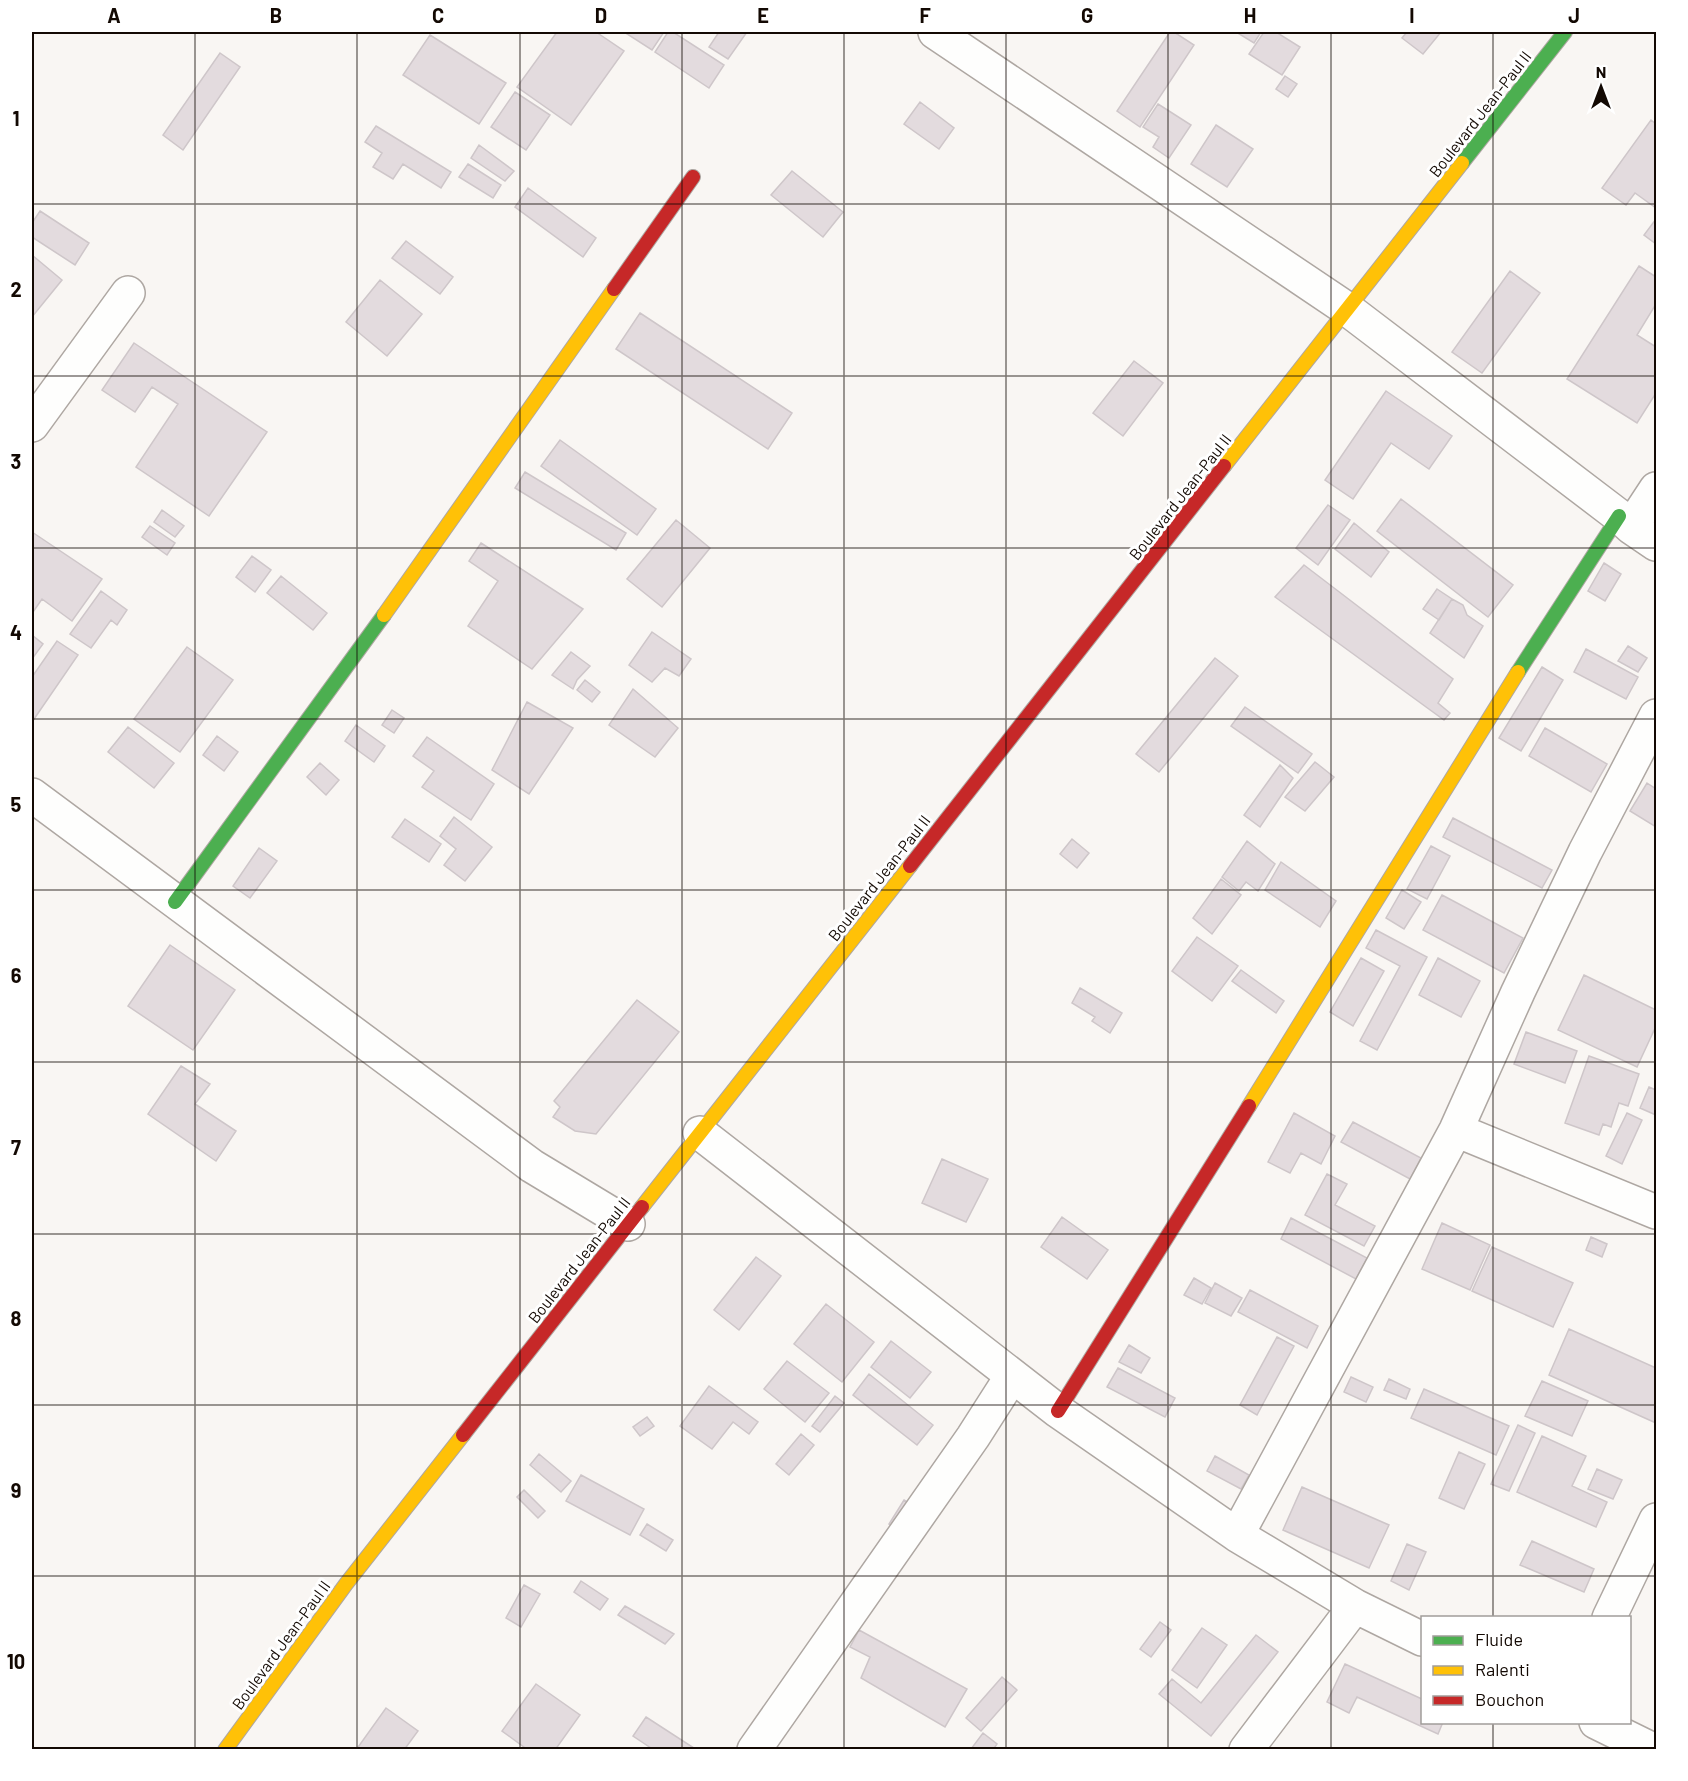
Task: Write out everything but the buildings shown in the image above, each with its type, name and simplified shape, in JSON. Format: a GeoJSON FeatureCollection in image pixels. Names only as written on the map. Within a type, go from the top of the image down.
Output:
{"type":"FeatureCollection","features":[{"type":"Feature","properties":{"kind":"main road","name":"Boulevard Jean-Paul II"},"geometry":{"type":"LineString","coordinates":[[225,1749],[346,1584],[1565,32]]}},
{"type":"Feature","properties":{"kind":"main road"},"geometry":{"type":"LineString","coordinates":[[176,902],[408,582],[693,177]]}},
{"type":"Feature","properties":{"kind":"main road"},"geometry":{"type":"LineString","coordinates":[[1058,1411],[1214,1164],[1478,735],[1635,529]]}},
{"type":"Feature","properties":{"kind":"street"},"geometry":{"type":"LineString","coordinates":[[935,32],[1347,309],[1635,529],[1656,489]]}},
{"type":"Feature","properties":{"kind":"street"},"geometry":{"type":"LineString","coordinates":[[32,425],[128,293]]}},
{"type":"Feature","properties":{"kind":"street"},"geometry":{"type":"LineString","coordinates":[[1237,1535],[1456,1130],[1518,992],[1580,863],[1656,716]]}},
{"type":"Feature","properties":{"kind":"street"},"geometry":{"type":"LineString","coordinates":[[32,795],[532,1166],[628,1224]]}},
{"type":"Feature","properties":{"kind":"street"},"geometry":{"type":"LineString","coordinates":[[1456,1130],[1656,1212]]}},
{"type":"Feature","properties":{"kind":"street"},"geometry":{"type":"LineString","coordinates":[[700,1133],[1058,1411],[1237,1535],[1355,1606],[1421,1639]]}},
{"type":"Feature","properties":{"kind":"street"},"geometry":{"type":"LineString","coordinates":[[754,1749],[973,1437],[1012,1376]]}},
{"type":"Feature","properties":{"kind":"street"},"geometry":{"type":"LineString","coordinates":[[1609,1616],[1656,1520]]}},
{"type":"Feature","properties":{"kind":"street"},"geometry":{"type":"LineString","coordinates":[[1246,1749],[1355,1606]]}},
{"type":"Feature","properties":{"kind":"street"},"geometry":{"type":"LineString","coordinates":[[1600,1724],[1653,1749]]}},
{"type":"Feature","properties":{"kind":"traffic: fast"},"geometry":{"type":"LineString","coordinates":[[1462,163],[1565,32]]}},
{"type":"Feature","properties":{"kind":"traffic: fast"},"geometry":{"type":"LineString","coordinates":[[1518,672],[1619,516]]}},
{"type":"Feature","properties":{"kind":"traffic: fast"},"geometry":{"type":"LineString","coordinates":[[175,902],[384,615]]}},
{"type":"Feature","properties":{"kind":"traffic: slow"},"geometry":{"type":"LineString","coordinates":[[1224,466],[1462,163]]}},
{"type":"Feature","properties":{"kind":"traffic: slow"},"geometry":{"type":"LineString","coordinates":[[384,615],[614,289]]}},
{"type":"Feature","properties":{"kind":"traffic: slow"},"geometry":{"type":"LineString","coordinates":[[1249,1106],[1518,672]]}},
{"type":"Feature","properties":{"kind":"traffic: slow"},"geometry":{"type":"LineString","coordinates":[[642,1207],[910,866]]}},
{"type":"Feature","properties":{"kind":"traffic: slow"},"geometry":{"type":"LineString","coordinates":[[225,1750],[346,1584],[463,1435]]}},
{"type":"Feature","properties":{"kind":"traffic: jam"},"geometry":{"type":"LineString","coordinates":[[614,289],[693,177]]}},
{"type":"Feature","properties":{"kind":"traffic: jam"},"geometry":{"type":"LineString","coordinates":[[910,866],[1224,466]]}},
{"type":"Feature","properties":{"kind":"traffic: jam"},"geometry":{"type":"LineString","coordinates":[[1058,1411],[1249,1106]]}},
{"type":"Feature","properties":{"kind":"traffic: jam"},"geometry":{"type":"LineString","coordinates":[[463,1435],[642,1207]]}}]}
